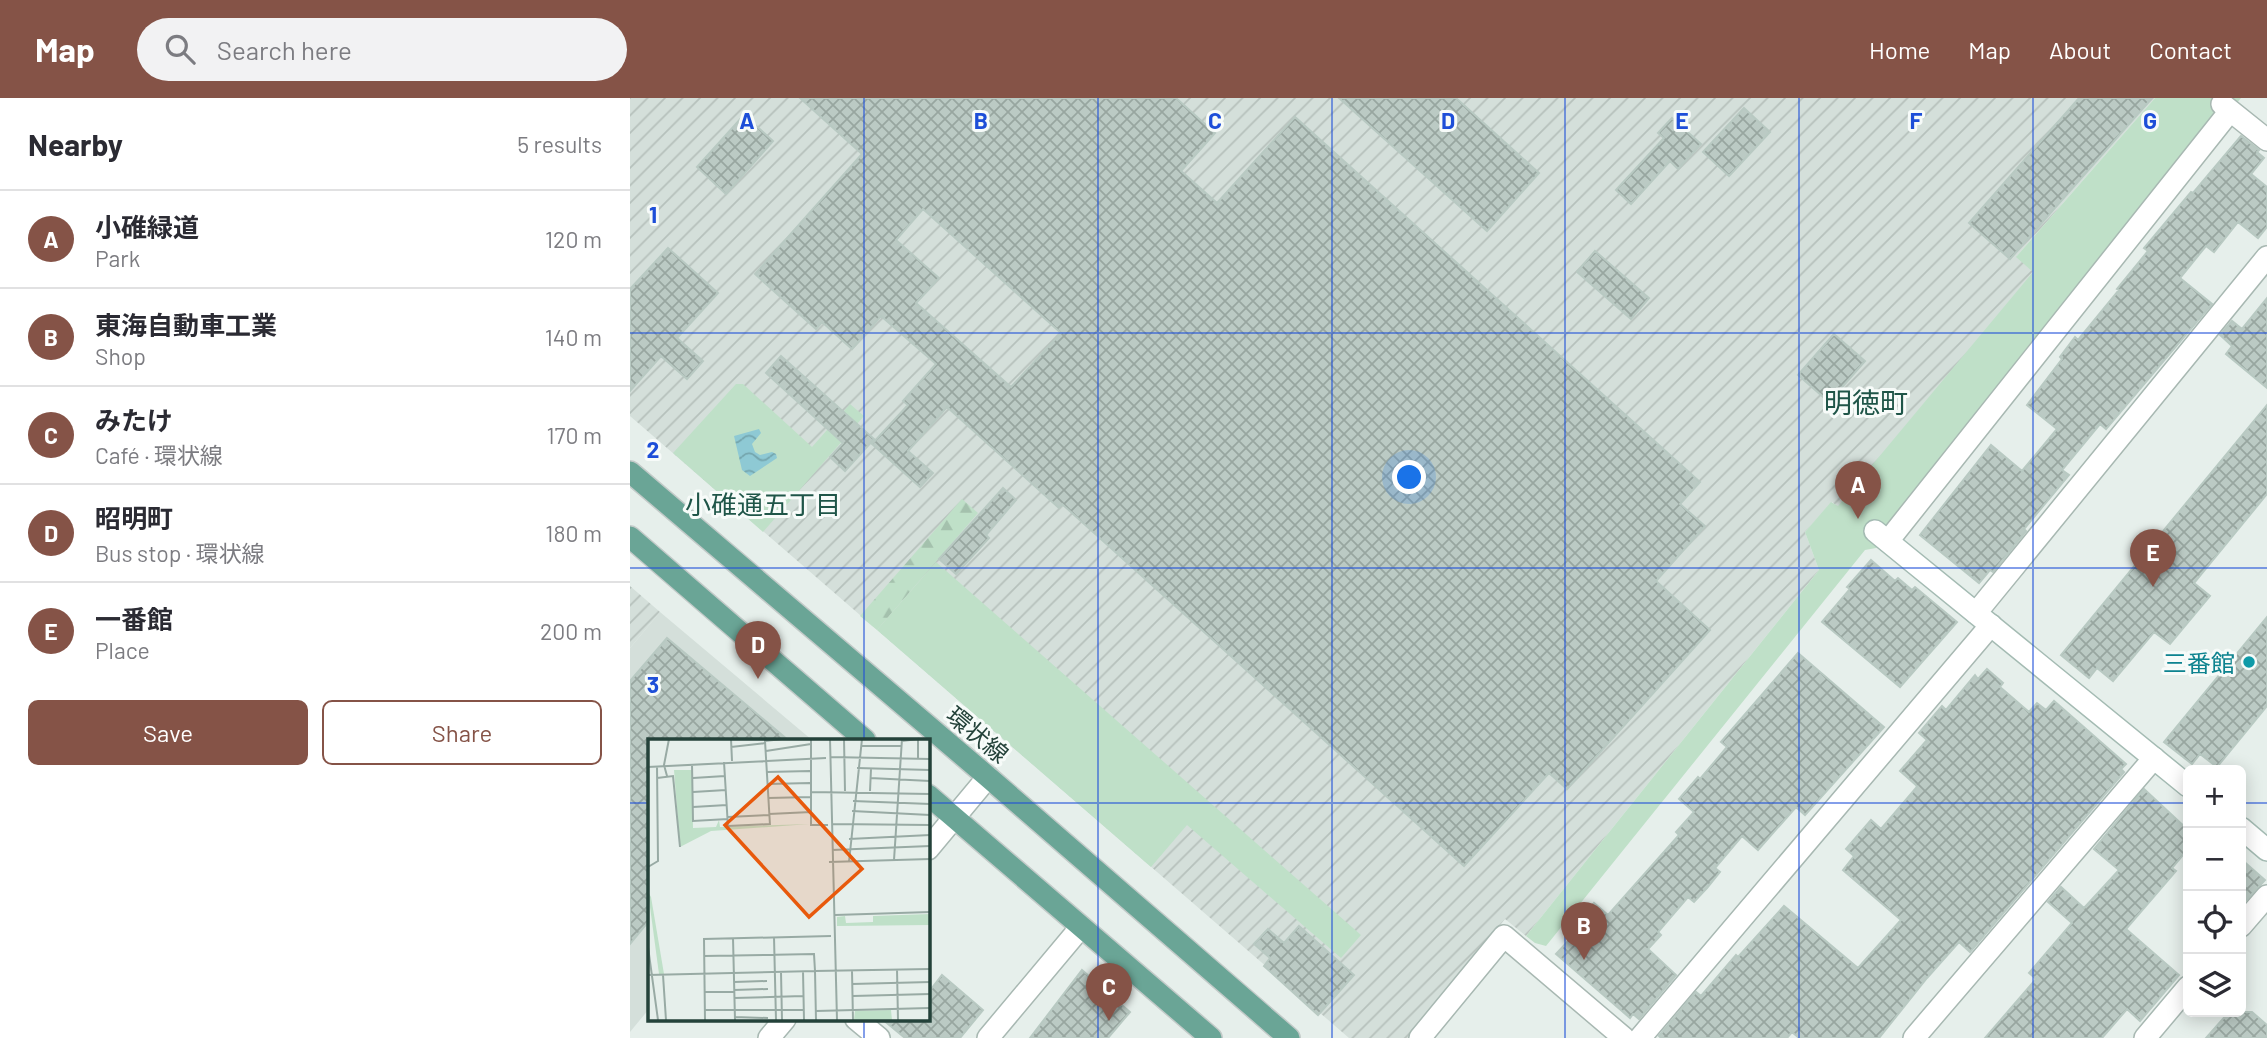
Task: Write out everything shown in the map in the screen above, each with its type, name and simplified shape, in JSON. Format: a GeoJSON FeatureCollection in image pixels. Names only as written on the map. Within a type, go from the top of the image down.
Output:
{"type":"FeatureCollection","features":[{"type":"Feature","properties":{"kind":"main road","name":"環状線"},"geometry":{"type":"LineString","coordinates":[[630,472],[1289,1038]]}},
{"type":"Feature","properties":{"kind":"main road"},"geometry":{"type":"LineString","coordinates":[[630,537],[864,739]]}},
{"type":"Feature","properties":{"kind":"main road"},"geometry":{"type":"LineString","coordinates":[[929,796],[1211,1038]]}},
{"type":"Feature","properties":{"kind":"street"},"geometry":{"type":"LineString","coordinates":[[2183,782],[1882,536],[2226,107],[2267,140]]}},
{"type":"Feature","properties":{"kind":"street"},"geometry":{"type":"LineString","coordinates":[[1640,1038],[1984,619],[2267,257]]}},
{"type":"Feature","properties":{"kind":"street"},"geometry":{"type":"LineString","coordinates":[[1914,1038],[2154,758]]}},
{"type":"Feature","properties":{"kind":"street"},"geometry":{"type":"LineString","coordinates":[[929,848],[988,777]]}},
{"type":"Feature","properties":{"kind":"street"},"geometry":{"type":"LineString","coordinates":[[2246,832],[2267,850]]}},
{"type":"Feature","properties":{"kind":"street"},"geometry":{"type":"LineString","coordinates":[[2246,920],[2267,896]]}},
{"type":"Feature","properties":{"kind":"street"},"geometry":{"type":"LineString","coordinates":[[988,1038],[1081,927]]}},
{"type":"Feature","properties":{"kind":"street"},"geometry":{"type":"LineString","coordinates":[[1420,1038],[1504,936],[1624,1038]]}},
{"type":"Feature","properties":{"kind":"street"},"geometry":{"type":"LineString","coordinates":[[2145,1038],[2183,993]]}},
{"type":"Feature","properties":{"kind":"street"},"geometry":{"type":"LineString","coordinates":[[769,1038],[784,1020]]}},
{"type":"Feature","properties":{"kind":"street"},"geometry":{"type":"LineString","coordinates":[[857,1020],[878,1038]]}},
{"type":"Feature","properties":{"kind":"shaded area"},"geometry":{"type":"Polygon","coordinates":[[[630,98],[2155,98],[2017,256],[2034,272],[1838,507],[1832,502],[1805,532],[1819,570],[1526,936],[1505,919],[1408,1038],[1349,1038],[630,416],[630,98]]]}},
{"type":"Feature","properties":{"kind":"shaded area"},"geometry":{"type":"Polygon","coordinates":[[[630,586],[660,612],[630,648],[630,586]]]}},
{"type":"Feature","properties":{"kind":"shaded area"},"geometry":{"type":"Polygon","coordinates":[[[660,612],[811,739],[648,739],[648,1010],[630,1032],[630,648],[660,612]]]}},
{"type":"Feature","properties":{"kind":"green space"},"geometry":{"type":"Polygon","coordinates":[[[2155,98],[2241,98],[1876,548],[1865,550],[1546,946],[1535,943],[1526,936],[1819,570],[1805,532],[1831,502],[1838,506],[2033,272],[2016,257],[2155,98]]]}},
{"type":"Feature","properties":{"kind":"green space"},"geometry":{"type":"Polygon","coordinates":[[[736,384],[743,384],[812,447],[850,404],[864,416],[763,532],[673,453],[736,384]]]}},
{"type":"Feature","properties":{"kind":"green space"},"geometry":{"type":"Polygon","coordinates":[[[962,499],[978,513],[877,630],[860,616],[962,499]]]}},
{"type":"Feature","properties":{"kind":"green space"},"geometry":{"type":"Polygon","coordinates":[[[936,562],[1361,935],[1341,958],[1187,825],[1151,867],[877,630],[936,562]]]}},
{"type":"Feature","properties":{"kind":"water"},"geometry":{"type":"Polygon","coordinates":[[[759,429],[761,433],[752,444],[755,452],[760,455],[772,452],[777,458],[750,476],[742,470],[734,436],[759,429]]]}},
{"type":"Feature","properties":{"kind":"building"},"geometry":{"type":"Polygon","coordinates":[[[800,98],[1176,98],[1215,133],[1181,171],[1217,203],[1295,117],[1700,482],[1680,504],[1705,526],[1656,581],[1710,630],[1567,789],[1549,773],[1464,866],[1062,504],[1059,508],[947,407],[908,451],[933,473],[920,487],[872,444],[908,405],[903,401],[936,364],[881,316],[852,349],[822,322],[816,329],[755,274],[862,154],[800,98]],[[923,209],[896,240],[939,278],[916,303],[1011,387],[1061,333],[923,209]]]}},
{"type":"Feature","properties":{"kind":"building"},"geometry":{"type":"Polygon","coordinates":[[[1339,98],[1456,98],[1539,173],[1487,231],[1339,98]]]}},
{"type":"Feature","properties":{"kind":"building"},"geometry":{"type":"Polygon","coordinates":[[[2079,98],[2152,98],[2010,259],[1969,223],[2079,98]]]}},
{"type":"Feature","properties":{"kind":"building"},"geometry":{"type":"Polygon","coordinates":[[[1744,108],[1770,132],[1729,176],[1703,152],[1744,108]]]}},
{"type":"Feature","properties":{"kind":"building"},"geometry":{"type":"Polygon","coordinates":[[[744,115],[773,141],[726,194],[697,167],[744,115]]]}},
{"type":"Feature","properties":{"kind":"building"},"geometry":{"type":"Polygon","coordinates":[[[1672,118],[1701,144],[1678,169],[1670,161],[1631,204],[1616,190],[1664,138],[1658,133],[1672,118]]]}},
{"type":"Feature","properties":{"kind":"building"},"geometry":{"type":"Polygon","coordinates":[[[2241,136],[2259,150],[2257,152],[2264,158],[2251,174],[2267,187],[2267,227],[2258,238],[2238,222],[2214,252],[2206,246],[2180,278],[2212,304],[2106,429],[2100,424],[2062,470],[2069,475],[2024,529],[2026,531],[1993,572],[1990,570],[1979,583],[1920,535],[1991,445],[2022,471],[2057,429],[2027,405],[2075,337],[2078,340],[2119,290],[2117,289],[2148,251],[2144,248],[2241,136]]]}},
{"type":"Feature","properties":{"kind":"building"},"geometry":{"type":"Polygon","coordinates":[[[668,248],[718,293],[677,338],[703,361],[687,379],[661,356],[630,391],[630,289],[668,248]]]}},
{"type":"Feature","properties":{"kind":"building"},"geometry":{"type":"Polygon","coordinates":[[[1595,251],[1649,298],[1631,319],[1577,272],[1595,251]]]}},
{"type":"Feature","properties":{"kind":"building"},"geometry":{"type":"Polygon","coordinates":[[[2267,298],[2267,388],[2226,354],[2232,346],[2220,335],[2232,321],[2242,329],[2267,298]]]}},
{"type":"Feature","properties":{"kind":"building"},"geometry":{"type":"Polygon","coordinates":[[[1834,334],[1865,361],[1829,402],[1798,375],[1834,334]]]}},
{"type":"Feature","properties":{"kind":"building"},"geometry":{"type":"Polygon","coordinates":[[[781,356],[874,439],[845,471],[830,457],[843,443],[766,373],[781,356]]]}},
{"type":"Feature","properties":{"kind":"building"},"geometry":{"type":"Polygon","coordinates":[[[2267,405],[2267,494],[2194,583],[2210,596],[2170,644],[2154,632],[2113,681],[2097,668],[2089,678],[2061,655],[2267,405]]]}},
{"type":"Feature","properties":{"kind":"building"},"geometry":{"type":"Polygon","coordinates":[[[1003,488],[1016,500],[986,535],[989,538],[956,574],[939,559],[1003,488]]]}},
{"type":"Feature","properties":{"kind":"building"},"geometry":{"type":"Polygon","coordinates":[[[1871,560],[1895,581],[1898,578],[1912,590],[1915,587],[1957,622],[1900,687],[1822,622],[1871,560]]]}},
{"type":"Feature","properties":{"kind":"building","name":"三番館"},"geometry":{"type":"Polygon","coordinates":[[[2267,617],[2267,706],[2219,765],[2214,765],[2200,754],[2192,764],[2164,742],[2267,617]]]}},
{"type":"Feature","properties":{"kind":"building"},"geometry":{"type":"Polygon","coordinates":[[[667,638],[787,739],[648,739],[648,922],[630,944],[630,681],[667,638]]]}},
{"type":"Feature","properties":{"kind":"building"},"geometry":{"type":"Polygon","coordinates":[[[1798,653],[1884,727],[1805,815],[1796,807],[1758,850],[1742,836],[1715,868],[1720,872],[1707,888],[1694,902],[1688,897],[1658,932],[1661,935],[1648,949],[1676,975],[1639,1019],[1633,1014],[1630,1018],[1556,954],[1572,937],[1568,934],[1594,903],[1608,915],[1679,835],[1676,832],[1694,812],[1679,799],[1727,747],[1721,742],[1798,653]]]}},
{"type":"Feature","properties":{"kind":"building"},"geometry":{"type":"Polygon","coordinates":[[[1987,669],[2003,683],[2000,687],[2029,712],[2037,703],[2046,710],[2054,701],[2126,764],[2121,769],[2124,772],[1970,952],[1959,942],[1879,1038],[1799,1038],[1792,1032],[1787,1038],[1661,1038],[1659,1036],[1696,992],[1701,996],[1784,906],[1858,968],[1901,920],[1843,870],[1854,856],[1846,849],[1871,820],[1881,829],[1916,788],[1900,771],[1927,740],[1919,733],[1942,706],[1946,710],[1975,675],[1978,679],[1987,669]]]}},
{"type":"Feature","properties":{"kind":"building"},"geometry":{"type":"Polygon","coordinates":[[[2144,789],[2183,825],[2183,855],[2172,868],[2176,871],[2126,929],[2179,975],[2140,1021],[2127,1009],[2102,1038],[1985,1038],[2036,979],[2029,973],[2072,923],[2048,902],[2061,887],[2084,908],[2119,870],[2094,849],[2144,789]]]}},
{"type":"Feature","properties":{"kind":"building"},"geometry":{"type":"Polygon","coordinates":[[[2246,863],[2265,880],[2246,901],[2246,863]]]}},
{"type":"Feature","properties":{"kind":"building"},"geometry":{"type":"Polygon","coordinates":[[[1299,926],[1354,975],[1318,1015],[1264,966],[1270,958],[1254,944],[1268,929],[1284,943],[1299,926]]]}},
{"type":"Feature","properties":{"kind":"building"},"geometry":{"type":"Polygon","coordinates":[[[1082,970],[1130,1012],[1108,1038],[1030,1038],[1082,970]]]}},
{"type":"Feature","properties":{"kind":"building"},"geometry":{"type":"Polygon","coordinates":[[[942,975],[983,1010],[960,1038],[905,1038],[883,1020],[929,1020],[929,992],[942,975]]]}},
{"type":"Feature","properties":{"kind":"building"},"geometry":{"type":"Polygon","coordinates":[[[2246,1012],[2252,1012],[2267,1025],[2267,1038],[2206,1038],[2225,1017],[2246,1017],[2246,1012]]]}},
{"type":"Feature","properties":{"kind":"place","name":"小碓緑道"},"geometry":{"type":"Point","coordinates":[1858,519]}},
{"type":"Feature","properties":{"kind":"place","name":"一番館"},"geometry":{"type":"Point","coordinates":[2153,587]}},
{"type":"Feature","properties":{"kind":"place","name":"三番館"},"geometry":{"type":"Point","coordinates":[2249,662]}},
{"type":"Feature","properties":{"kind":"place","name":"昭明町"},"geometry":{"type":"Point","coordinates":[758,679]}},
{"type":"Feature","properties":{"kind":"place","name":"東海自動車工業"},"geometry":{"type":"Point","coordinates":[1584,960]}},
{"type":"Feature","properties":{"kind":"place","name":"みたけ"},"geometry":{"type":"Point","coordinates":[1109,1021]}},
{"type":"Feature","properties":{"kind":"district","name":"明徳町"},"geometry":{"type":"Point","coordinates":[1866,402]}},
{"type":"Feature","properties":{"kind":"district","name":"小碓通五丁目"},"geometry":{"type":"Point","coordinates":[763,503]}}]}
